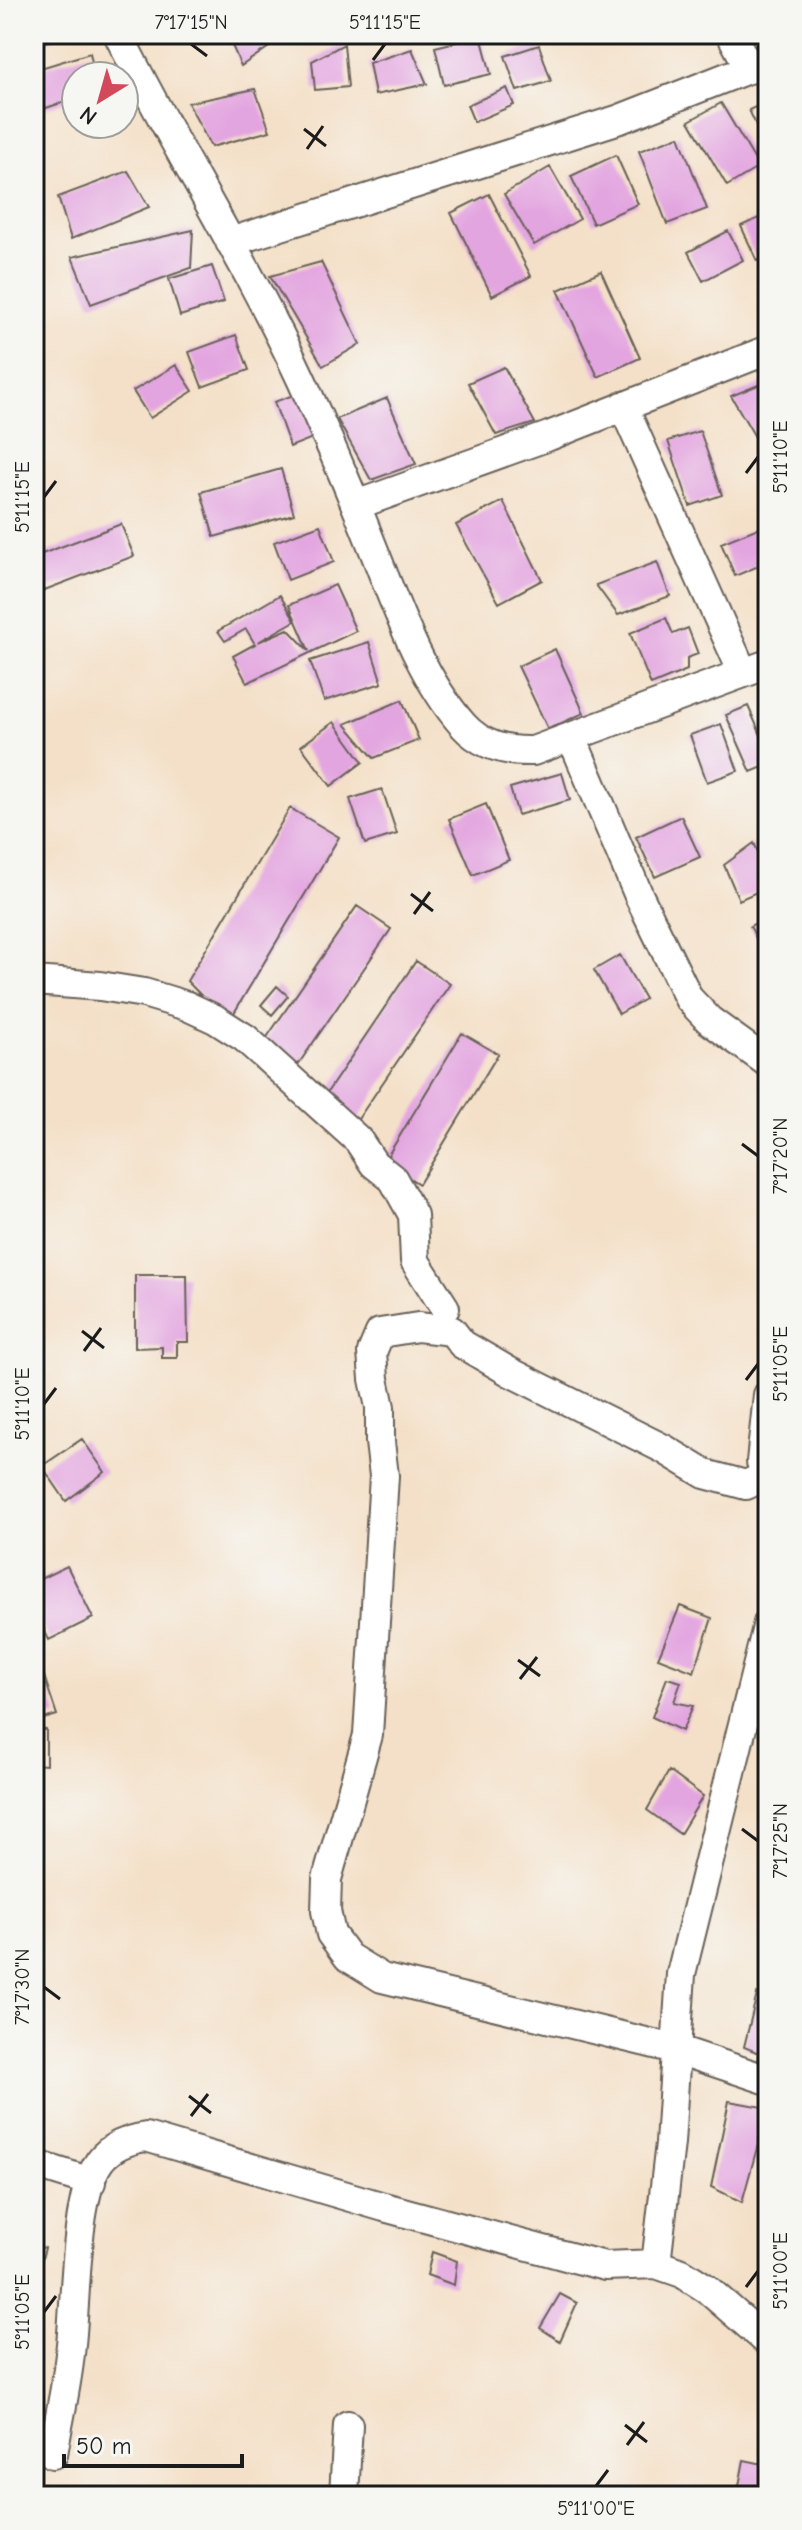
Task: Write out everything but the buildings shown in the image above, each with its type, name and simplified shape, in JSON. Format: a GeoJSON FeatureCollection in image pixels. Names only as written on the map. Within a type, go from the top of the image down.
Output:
{"type":"FeatureCollection","features":[{"type":"Feature","properties":{"kind":"street"},"geometry":{"type":"LineString","coordinates":[[118,34],[301,379],[405,626],[445,702],[465,727],[490,746],[510,752],[533,751],[756,668],[623,406]]}},
{"type":"Feature","properties":{"kind":"street"},"geometry":{"type":"LineString","coordinates":[[230,242],[620,119],[759,65],[731,34]]}},
{"type":"Feature","properties":{"kind":"street"},"geometry":{"type":"LineString","coordinates":[[356,505],[549,436],[768,350]]}},
{"type":"Feature","properties":{"kind":"street"},"geometry":{"type":"LineString","coordinates":[[572,738],[639,896],[689,999],[709,1020],[768,1063]]}},
{"type":"Feature","properties":{"kind":"street"},"geometry":{"type":"LineString","coordinates":[[34,981],[144,993],[187,1006],[245,1038],[358,1140],[374,1164],[398,1186],[413,1215],[415,1261],[445,1308]]}},
{"type":"Feature","properties":{"kind":"street"},"geometry":{"type":"LineString","coordinates":[[768,1395],[761,1462],[768,1475],[746,1485],[705,1474],[664,1449],[510,1372],[462,1344],[452,1331],[418,1327],[380,1333],[372,1352],[380,1407],[384,1476],[368,1735],[327,1879],[326,1911],[331,1934],[348,1957],[382,1978],[675,2049],[768,2080]]}},
{"type":"Feature","properties":{"kind":"street"},"geometry":{"type":"LineString","coordinates":[[656,2264],[670,2143],[681,1974],[768,1623]]}},
{"type":"Feature","properties":{"kind":"street"},"geometry":{"type":"LineString","coordinates":[[53,2454],[71,2348],[84,2201],[96,2166],[111,2150],[128,2139],[146,2137],[384,2207],[605,2266],[656,2264],[682,2273],[707,2289],[768,2342]]}},
{"type":"Feature","properties":{"kind":"street"},"geometry":{"type":"LineString","coordinates":[[34,2164],[91,2182]]}},
{"type":"Feature","properties":{"kind":"street"},"geometry":{"type":"LineString","coordinates":[[344,2496],[348,2425]]}}]}
